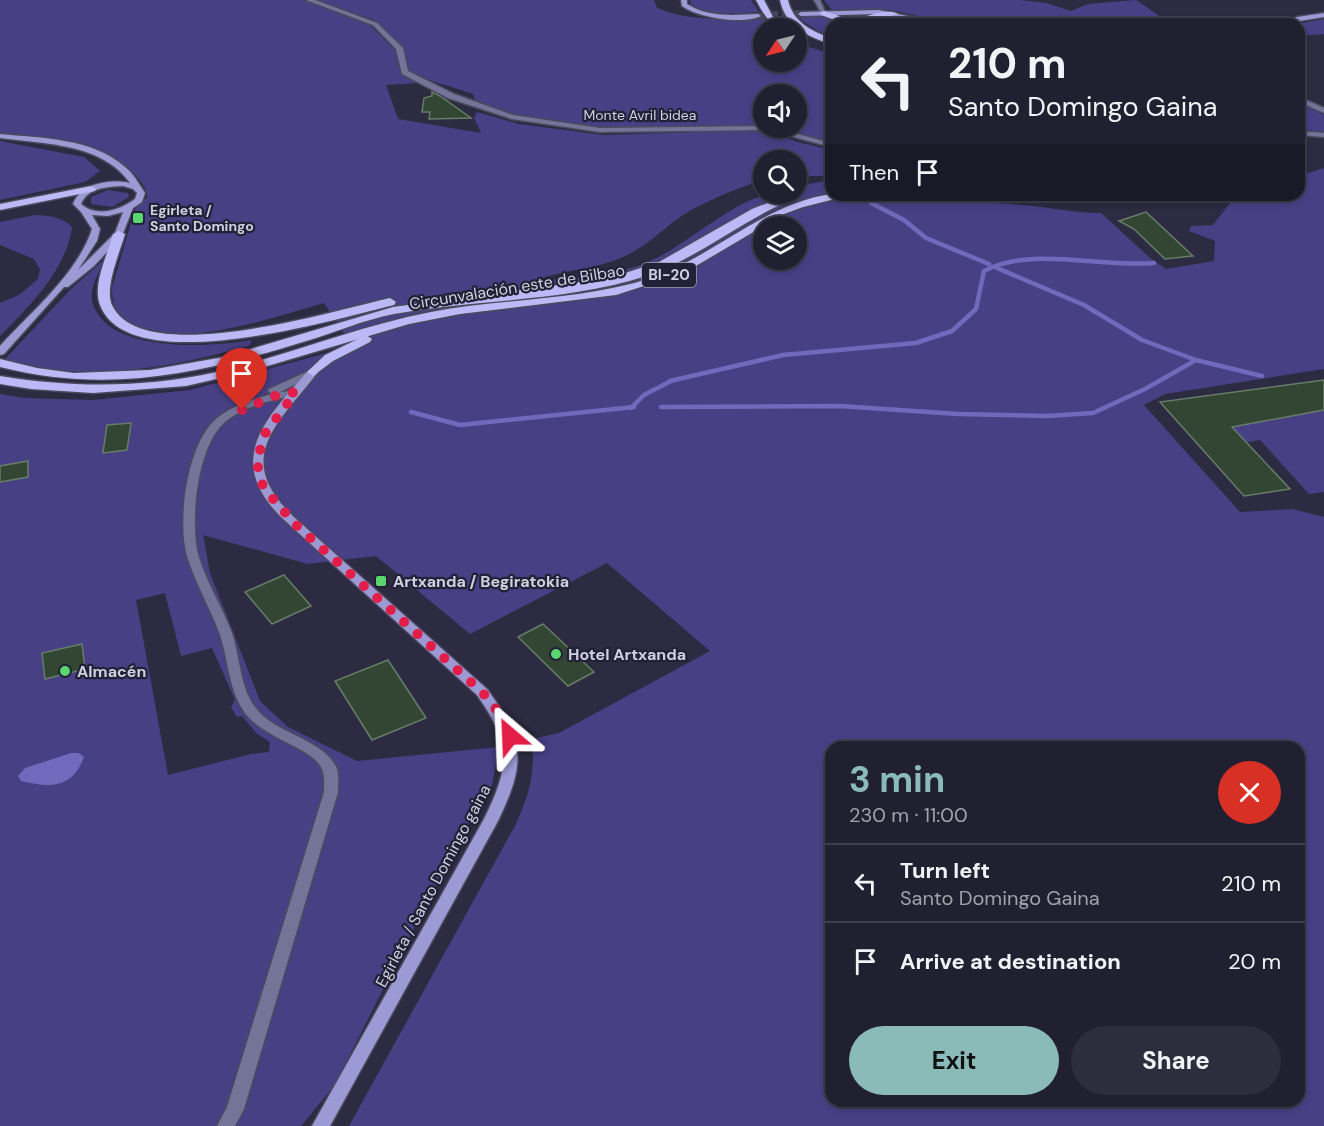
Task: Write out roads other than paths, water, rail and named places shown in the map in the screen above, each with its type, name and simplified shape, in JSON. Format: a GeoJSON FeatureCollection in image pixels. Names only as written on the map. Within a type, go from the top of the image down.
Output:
{"type":"FeatureCollection","features":[{"type":"Feature","properties":{"kind":"main road"},"geometry":{"type":"LineString","coordinates":[[760,0],[769,18]]}},
{"type":"Feature","properties":{"kind":"main road"},"geometry":{"type":"LineString","coordinates":[[784,0],[784,8],[796,23],[825,38]]}},
{"type":"Feature","properties":{"kind":"main road"},"geometry":{"type":"LineString","coordinates":[[774,7],[780,18]]}},
{"type":"Feature","properties":{"kind":"main road"},"geometry":{"type":"LineString","coordinates":[[824,13],[838,18]]}},
{"type":"Feature","properties":{"kind":"main road"},"geometry":{"type":"LineString","coordinates":[[868,18],[894,14]]}},
{"type":"Feature","properties":{"kind":"main road"},"geometry":{"type":"LineString","coordinates":[[807,38],[825,46]]}},
{"type":"Feature","properties":{"kind":"main road"},"geometry":{"type":"LineString","coordinates":[[0,207],[95,188]]}},
{"type":"Feature","properties":{"kind":"main road","name":"Circunvalación este de Bilbao"},"geometry":{"type":"LineString","coordinates":[[0,363],[41,373],[78,376],[146,374],[195,368],[300,340],[388,312],[491,296],[597,284],[644,272],[682,255],[765,206],[799,194],[825,189]]}},
{"type":"Feature","properties":{"kind":"main road","name":"Circunvalación este de Bilbao"},"geometry":{"type":"LineString","coordinates":[[0,380],[73,390],[173,384],[247,368],[370,328],[439,313],[583,297],[644,284],[690,266],[759,222],[785,209],[825,198]]}},
{"type":"Feature","properties":{"kind":"main road"},"geometry":{"type":"LineString","coordinates":[[119,234],[104,292],[106,306],[121,324],[136,332],[157,337],[187,340],[232,337],[404,299],[469,293],[491,296]]}},
{"type":"Feature","properties":{"kind":"main road"},"geometry":{"type":"LineString","coordinates":[[313,372],[347,346],[375,336],[475,309]]}},
{"type":"Feature","properties":{"kind":"street","name":"Monte Avril bidea"},"geometry":{"type":"LineString","coordinates":[[309,0],[375,24],[399,48],[405,72],[451,96],[512,117],[570,127],[612,130],[768,128],[825,143]]}},
{"type":"Feature","properties":{"kind":"street"},"geometry":{"type":"LineString","coordinates":[[684,0],[684,5],[688,8],[703,14],[758,16]]}},
{"type":"Feature","properties":{"kind":"street"},"geometry":{"type":"LineString","coordinates":[[818,0],[824,13]]}},
{"type":"Feature","properties":{"kind":"street"},"geometry":{"type":"LineString","coordinates":[[801,14],[894,14],[913,18]]}},
{"type":"Feature","properties":{"kind":"street"},"geometry":{"type":"LineString","coordinates":[[1299,18],[1324,15]]}},
{"type":"Feature","properties":{"kind":"street"},"geometry":{"type":"LineString","coordinates":[[1305,102],[1324,111]]}},
{"type":"Feature","properties":{"kind":"street"},"geometry":{"type":"LineString","coordinates":[[1305,133],[1324,135]]}},
{"type":"Feature","properties":{"kind":"street"},"geometry":{"type":"LineString","coordinates":[[0,136],[69,145],[106,158],[122,168],[140,190],[142,196],[129,207],[105,213],[84,210],[79,207],[77,200],[95,188],[109,172],[106,158]]}},
{"type":"Feature","properties":{"kind":"street"},"geometry":{"type":"LineString","coordinates":[[95,188],[123,184],[140,190]]}},
{"type":"Feature","properties":{"kind":"street"},"geometry":{"type":"LineString","coordinates":[[50,297],[91,264],[119,234],[129,207]]}},
{"type":"Feature","properties":{"kind":"street"},"geometry":{"type":"LineString","coordinates":[[0,352],[50,297],[88,249],[95,234],[94,225],[84,210]]}},
{"type":"Feature","properties":{"kind":"street"},"geometry":{"type":"LineString","coordinates":[[242,410],[273,391],[313,372]]}},
{"type":"Feature","properties":{"kind":"street","name":"Egirleta / Santo Domingo gaina"},"geometry":{"type":"LineString","coordinates":[[313,372],[264,435],[257,462],[261,482],[274,503],[296,525],[482,692],[503,721],[510,736],[513,760],[504,795],[321,1126]]}},
{"type":"Feature","properties":{"kind":"street"},"geometry":{"type":"LineString","coordinates":[[226,1126],[235,1109],[331,792],[330,769],[319,754],[264,726],[249,709],[240,688],[225,633],[204,585],[189,541],[194,478],[206,444],[213,429],[221,420],[275,396],[296,392]]}},
{"type":"Feature","properties":{"kind":"waterway"},"geometry":{"type":"LineString","coordinates":[[871,203],[904,220],[926,238],[989,264]]}},
{"type":"Feature","properties":{"kind":"waterway"},"geometry":{"type":"LineString","coordinates":[[670,381],[783,355],[916,343],[952,331],[976,309],[984,271],[1002,264],[1044,259],[1154,263]]}},
{"type":"Feature","properties":{"kind":"waterway"},"geometry":{"type":"LineString","coordinates":[[997,268],[1084,305],[1142,340],[1196,360]]}},
{"type":"Feature","properties":{"kind":"waterway"},"geometry":{"type":"LineString","coordinates":[[661,407],[840,406],[958,414],[1046,416],[1093,413],[1145,389],[1196,360]]}},
{"type":"Feature","properties":{"kind":"waterway"},"geometry":{"type":"LineString","coordinates":[[1196,360],[1262,376]]}},
{"type":"Feature","properties":{"kind":"waterway"},"geometry":{"type":"LineString","coordinates":[[632,407],[644,395],[671,381]]}},
{"type":"Feature","properties":{"kind":"waterway"},"geometry":{"type":"LineString","coordinates":[[411,412],[460,425],[632,407]]}},
{"type":"Feature","properties":{"kind":"tunnel"},"geometry":{"type":"LineString","coordinates":[[758,16],[801,14]]}},
{"type":"Feature","properties":{"kind":"place","name":"Egirleta / Santo Domingo"},"geometry":{"type":"Point","coordinates":[138,218]}},
{"type":"Feature","properties":{"kind":"place","name":"Artxanda / Begiratokia"},"geometry":{"type":"Point","coordinates":[381,581]}},
{"type":"Feature","properties":{"kind":"place","name":"Hotel Artxanda"},"geometry":{"type":"Point","coordinates":[556,654]}},
{"type":"Feature","properties":{"kind":"place","name":"Almacén"},"geometry":{"type":"Point","coordinates":[65,671]}}]}
